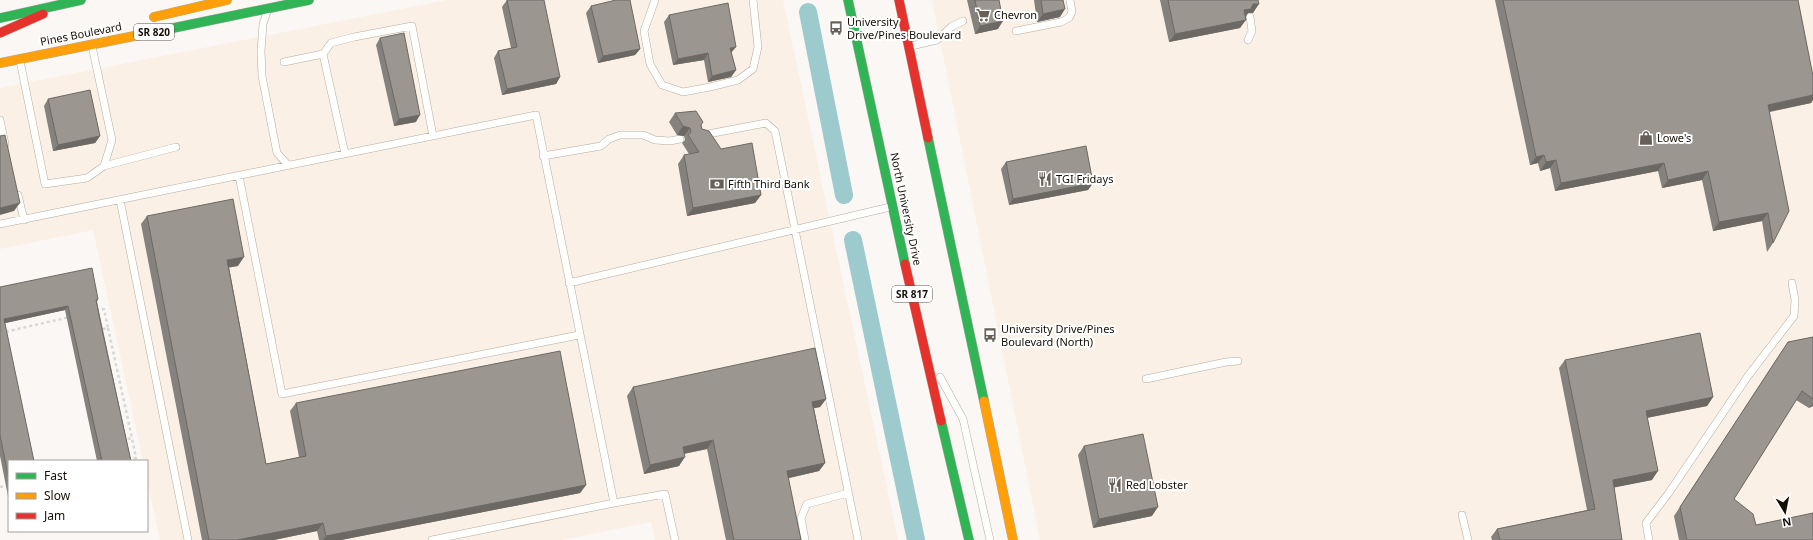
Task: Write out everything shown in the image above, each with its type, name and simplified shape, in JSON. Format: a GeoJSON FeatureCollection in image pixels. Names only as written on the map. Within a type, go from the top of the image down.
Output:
{"type":"FeatureCollection","features":[{"type":"Feature","properties":{"kind":"main road"},"geometry":{"type":"LineString","coordinates":[[0,18],[81,0]]}},
{"type":"Feature","properties":{"kind":"main road"},"geometry":{"type":"LineString","coordinates":[[144,19],[227,0]]}},
{"type":"Feature","properties":{"kind":"main road","name":"Pines Boulevard"},"geometry":{"type":"LineString","coordinates":[[0,63],[271,4],[309,0]]}},
{"type":"Feature","properties":{"kind":"main road","name":"North University Drive"},"geometry":{"type":"LineString","coordinates":[[848,0],[925,350],[969,540]]}},
{"type":"Feature","properties":{"kind":"main road"},"geometry":{"type":"LineString","coordinates":[[899,0],[1012,540]]}},
{"type":"Feature","properties":{"kind":"main road"},"geometry":{"type":"LineString","coordinates":[[0,33],[71,2]]}},
{"type":"Feature","properties":{"kind":"main road"},"geometry":{"type":"LineString","coordinates":[[67,49],[99,33]]}},
{"type":"Feature","properties":{"kind":"lane"},"geometry":{"type":"LineString","coordinates":[[654,0],[644,31],[650,64],[662,85],[683,92],[738,80],[753,68],[758,47],[753,0]]}},
{"type":"Feature","properties":{"kind":"lane"},"geometry":{"type":"LineString","coordinates":[[1016,31],[1061,22],[1069,18],[1072,12],[1070,0]]}},
{"type":"Feature","properties":{"kind":"lane"},"geometry":{"type":"LineString","coordinates":[[271,4],[263,24],[261,51],[262,76],[277,153],[288,166]]}},
{"type":"Feature","properties":{"kind":"lane"},"geometry":{"type":"LineString","coordinates":[[1248,40],[1252,31],[1250,17]]}},
{"type":"Feature","properties":{"kind":"lane"},"geometry":{"type":"LineString","coordinates":[[909,46],[937,40],[951,27],[963,20]]}},
{"type":"Feature","properties":{"kind":"lane"},"geometry":{"type":"LineString","coordinates":[[284,62],[323,54],[331,44],[354,37],[412,26],[433,136]]}},
{"type":"Feature","properties":{"kind":"lane"},"geometry":{"type":"LineString","coordinates":[[92,44],[112,140],[104,166]]}},
{"type":"Feature","properties":{"kind":"lane"},"geometry":{"type":"LineString","coordinates":[[323,54],[345,154]]}},
{"type":"Feature","properties":{"kind":"lane"},"geometry":{"type":"LineString","coordinates":[[20,59],[45,184],[87,178],[104,166],[176,147]]}},
{"type":"Feature","properties":{"kind":"lane"},"geometry":{"type":"LineString","coordinates":[[0,224],[536,115],[543,156],[614,503]]}},
{"type":"Feature","properties":{"kind":"lane"},"geometry":{"type":"LineString","coordinates":[[0,120],[7,152]]}},
{"type":"Feature","properties":{"kind":"lane"},"geometry":{"type":"LineString","coordinates":[[700,135],[766,122],[775,132],[858,540]]}},
{"type":"Feature","properties":{"kind":"lane"},"geometry":{"type":"LineString","coordinates":[[543,156],[601,146],[609,139],[620,135],[643,135],[655,140],[670,141],[680,139]]}},
{"type":"Feature","properties":{"kind":"lane"},"geometry":{"type":"LineString","coordinates":[[239,176],[282,394],[579,335]]}},
{"type":"Feature","properties":{"kind":"lane"},"geometry":{"type":"LineString","coordinates":[[16,190],[24,220]]}},
{"type":"Feature","properties":{"kind":"lane"},"geometry":{"type":"LineString","coordinates":[[120,200],[188,540]]}},
{"type":"Feature","properties":{"kind":"lane"},"geometry":{"type":"LineString","coordinates":[[569,282],[893,206]]}},
{"type":"Feature","properties":{"kind":"lane"},"geometry":{"type":"LineString","coordinates":[[1649,540],[1646,523],[1668,494],[1748,376],[1794,316],[1795,300],[1792,283]]}},
{"type":"Feature","properties":{"kind":"lane"},"geometry":{"type":"LineString","coordinates":[[925,350],[963,419],[990,540]]}},
{"type":"Feature","properties":{"kind":"lane"},"geometry":{"type":"LineString","coordinates":[[1146,379],[1226,362],[1238,361]]}},
{"type":"Feature","properties":{"kind":"lane"},"geometry":{"type":"LineString","coordinates":[[805,540],[801,518],[807,504],[848,493]]}},
{"type":"Feature","properties":{"kind":"lane"},"geometry":{"type":"LineString","coordinates":[[432,540],[665,494],[675,540]]}},
{"type":"Feature","properties":{"kind":"lane"},"geometry":{"type":"LineString","coordinates":[[1462,515],[1468,540]]}},
{"type":"Feature","properties":{"kind":"path"},"geometry":{"type":"LineString","coordinates":[[89,313],[104,309],[136,458],[127,460]]}},
{"type":"Feature","properties":{"kind":"path"},"geometry":{"type":"LineString","coordinates":[[0,333],[74,316]]}},
{"type":"Feature","properties":{"kind":"path"},"geometry":{"type":"LineString","coordinates":[[98,330],[108,328]]}},
{"type":"Feature","properties":{"kind":"path"},"geometry":{"type":"LineString","coordinates":[[122,440],[132,438]]}},
{"type":"Feature","properties":{"kind":"shaded area"},"geometry":{"type":"Polygon","coordinates":[[[447,0],[783,0],[898,540],[655,540],[651,522],[562,540],[160,540],[148,486],[148,460],[143,460],[93,230],[0,249],[0,88],[447,0]]]}},
{"type":"Feature","properties":{"kind":"shaded area"},"geometry":{"type":"Polygon","coordinates":[[[932,0],[1813,0],[1813,540],[1040,540],[932,0]]]}},
{"type":"Feature","properties":{"kind":"building"},"geometry":{"type":"Polygon","coordinates":[[[507,0],[544,0],[560,77],[507,89],[498,51],[517,47],[507,0]]]}},
{"type":"Feature","properties":{"kind":"building"},"geometry":{"type":"Polygon","coordinates":[[[616,0],[630,0],[640,49],[603,56],[591,6],[616,0]]]}},
{"type":"Feature","properties":{"kind":"building"},"geometry":{"type":"Polygon","coordinates":[[[975,0],[999,0],[1003,21],[980,26],[975,0]]]}},
{"type":"Feature","properties":{"kind":"building"},"geometry":{"type":"Polygon","coordinates":[[[1041,0],[1063,0],[1065,9],[1043,14],[1041,0]]]}},
{"type":"Feature","properties":{"kind":"building"},"geometry":{"type":"Polygon","coordinates":[[[1168,0],[1258,0],[1259,4],[1253,4],[1251,9],[1244,10],[1246,20],[1175,34],[1168,0]]]}},
{"type":"Feature","properties":{"kind":"building","name":"Lowe's"},"geometry":{"type":"Polygon","coordinates":[[[1503,0],[1798,0],[1813,76],[1813,95],[1768,105],[1789,211],[1773,243],[1768,213],[1719,222],[1708,171],[1668,180],[1664,163],[1561,183],[1556,160],[1546,162],[1544,155],[1536,157],[1503,0]]]}},
{"type":"Feature","properties":{"kind":"building"},"geometry":{"type":"Polygon","coordinates":[[[728,3],[736,47],[730,48],[736,70],[712,76],[708,53],[678,59],[669,15],[728,3]]]}},
{"type":"Feature","properties":{"kind":"building"},"geometry":{"type":"Polygon","coordinates":[[[404,33],[420,115],[399,119],[380,38],[404,33]]]}},
{"type":"Feature","properties":{"kind":"building"},"geometry":{"type":"Polygon","coordinates":[[[90,90],[100,136],[58,145],[48,99],[90,90]]]}},
{"type":"Feature","properties":{"kind":"building","name":"Fifth Third Bank"},"geometry":{"type":"Polygon","coordinates":[[[696,111],[703,122],[701,125],[702,129],[709,131],[721,149],[752,143],[761,195],[693,208],[684,155],[699,152],[688,135],[691,132],[690,128],[683,126],[675,113],[696,111]]]}},
{"type":"Feature","properties":{"kind":"building"},"geometry":{"type":"Polygon","coordinates":[[[5,135],[20,203],[0,208],[0,136],[5,135]]]}},
{"type":"Feature","properties":{"kind":"building","name":"TGI Fridays"},"geometry":{"type":"Polygon","coordinates":[[[1086,146],[1093,183],[1013,199],[1006,162],[1086,146]]]}},
{"type":"Feature","properties":{"kind":"building"},"geometry":{"type":"Polygon","coordinates":[[[233,199],[244,257],[227,260],[266,464],[306,456],[296,403],[560,351],[586,485],[326,536],[323,523],[237,540],[209,540],[147,216],[233,199]]]}},
{"type":"Feature","properties":{"kind":"building"},"geometry":{"type":"Polygon","coordinates":[[[92,268],[101,325],[131,460],[102,460],[68,306],[4,319],[34,460],[8,460],[8,475],[0,435],[0,287],[92,268]]]}},
{"type":"Feature","properties":{"kind":"building"},"geometry":{"type":"Polygon","coordinates":[[[1700,333],[1713,397],[1646,411],[1658,471],[1613,480],[1622,540],[1500,540],[1497,529],[1595,509],[1565,360],[1700,333]]]}},
{"type":"Feature","properties":{"kind":"building"},"geometry":{"type":"Polygon","coordinates":[[[1813,337],[1813,399],[1802,391],[1734,499],[1753,514],[1756,525],[1813,513],[1813,540],[1687,540],[1680,507],[1788,342],[1813,337]]]}},
{"type":"Feature","properties":{"kind":"building"},"geometry":{"type":"Polygon","coordinates":[[[815,348],[826,399],[812,402],[825,463],[787,471],[801,540],[734,540],[713,440],[683,447],[685,457],[650,465],[633,387],[815,348]]]}},
{"type":"Feature","properties":{"kind":"building","name":"Red Lobster"},"geometry":{"type":"Polygon","coordinates":[[[1143,434],[1158,507],[1099,519],[1084,446],[1143,434]]]}},
{"type":"Feature","properties":{"kind":"waterway"},"geometry":{"type":"LineString","coordinates":[[808,12],[844,195]]}},
{"type":"Feature","properties":{"kind":"waterway"},"geometry":{"type":"LineString","coordinates":[[853,240],[916,540]]}},
{"type":"Feature","properties":{"kind":"traffic: fast"},"geometry":{"type":"LineString","coordinates":[[0,18],[81,0]]}},
{"type":"Feature","properties":{"kind":"traffic: fast"},"geometry":{"type":"LineString","coordinates":[[154,32],[309,0]]}},
{"type":"Feature","properties":{"kind":"traffic: fast"},"geometry":{"type":"LineString","coordinates":[[848,0],[905,264]]}},
{"type":"Feature","properties":{"kind":"traffic: fast"},"geometry":{"type":"LineString","coordinates":[[928,138],[984,401]]}},
{"type":"Feature","properties":{"kind":"traffic: fast"},"geometry":{"type":"LineString","coordinates":[[941,421],[969,540]]}},
{"type":"Feature","properties":{"kind":"traffic: slow"},"geometry":{"type":"LineString","coordinates":[[154,17],[227,0]]}},
{"type":"Feature","properties":{"kind":"traffic: slow"},"geometry":{"type":"LineString","coordinates":[[0,63],[154,32]]}},
{"type":"Feature","properties":{"kind":"traffic: slow"},"geometry":{"type":"LineString","coordinates":[[984,401],[1013,540]]}},
{"type":"Feature","properties":{"kind":"traffic: jam"},"geometry":{"type":"LineString","coordinates":[[899,0],[928,138]]}},
{"type":"Feature","properties":{"kind":"traffic: jam"},"geometry":{"type":"LineString","coordinates":[[0,33],[43,14]]}},
{"type":"Feature","properties":{"kind":"traffic: jam"},"geometry":{"type":"LineString","coordinates":[[905,264],[941,421]]}},
{"type":"Feature","properties":{"kind":"place","name":"Chevron"},"geometry":{"type":"Point","coordinates":[983,15]}},
{"type":"Feature","properties":{"kind":"place","name":"University Drive/Pines Boulevard"},"geometry":{"type":"Point","coordinates":[836,28]}},
{"type":"Feature","properties":{"kind":"place","name":"Lowe's"},"geometry":{"type":"Point","coordinates":[1646,138]}},
{"type":"Feature","properties":{"kind":"place","name":"TGI Fridays"},"geometry":{"type":"Point","coordinates":[1045,179]}},
{"type":"Feature","properties":{"kind":"place","name":"Fifth Third Bank"},"geometry":{"type":"Point","coordinates":[717,184]}},
{"type":"Feature","properties":{"kind":"place","name":"University Drive/Pines Boulevard (North)"},"geometry":{"type":"Point","coordinates":[990,335]}},
{"type":"Feature","properties":{"kind":"place","name":"Red Lobster"},"geometry":{"type":"Point","coordinates":[1115,485]}}]}
